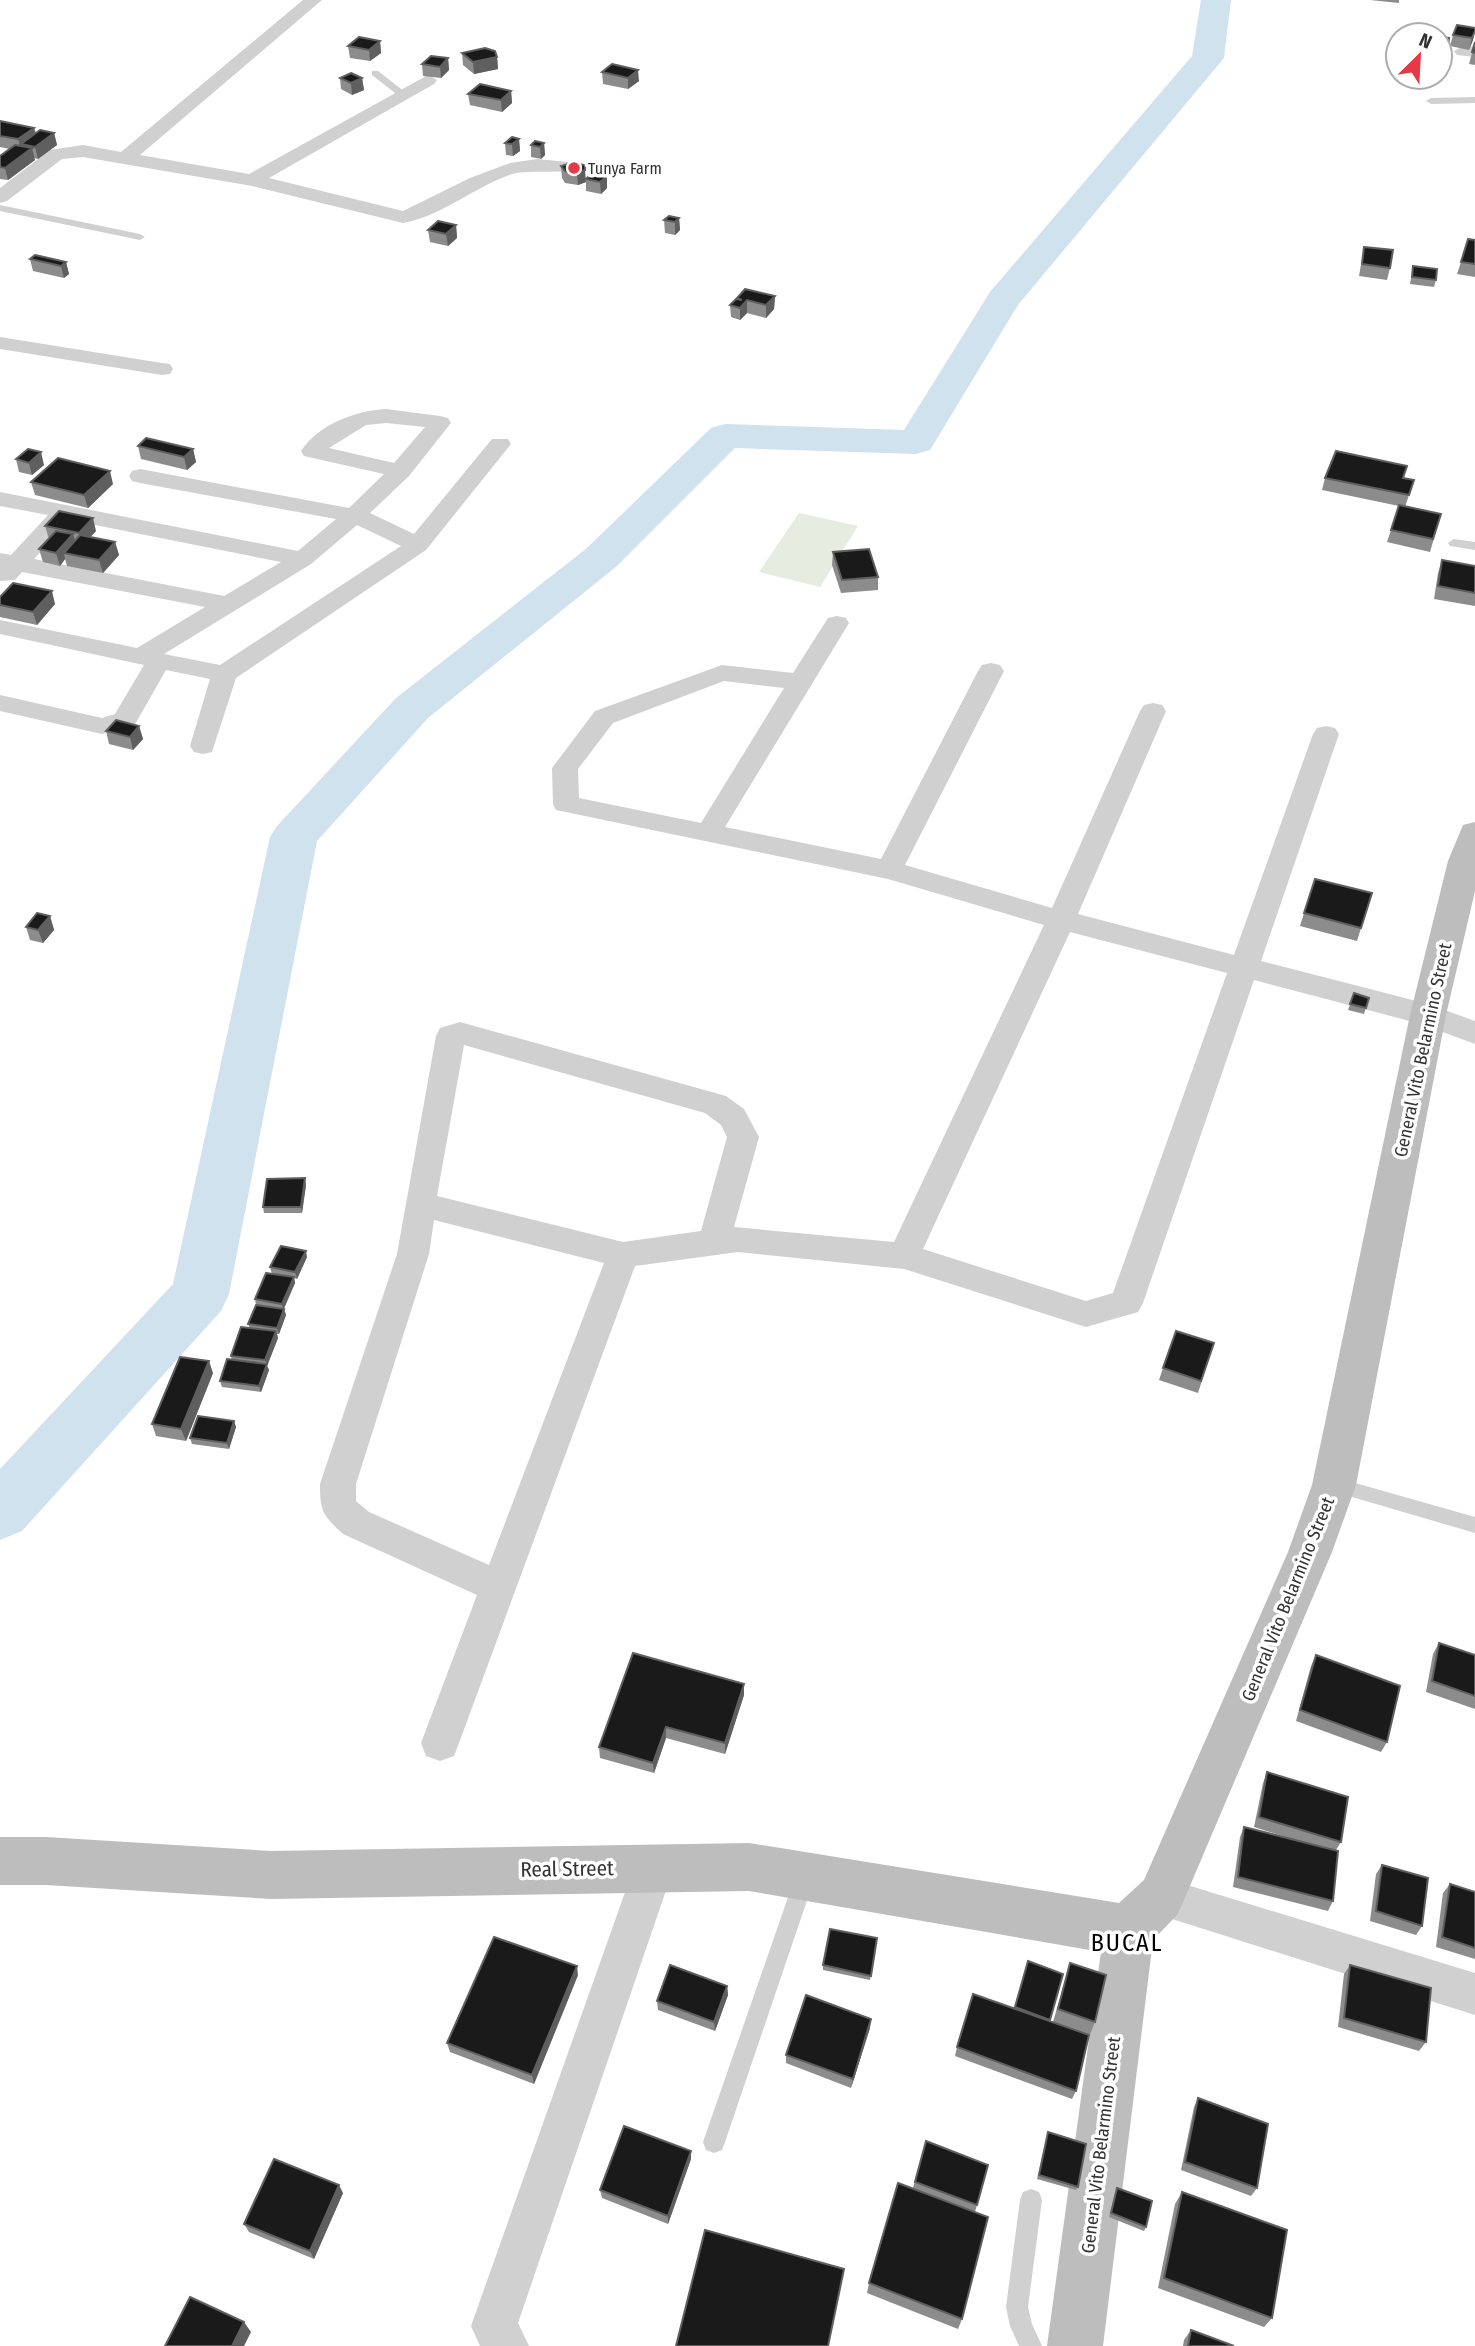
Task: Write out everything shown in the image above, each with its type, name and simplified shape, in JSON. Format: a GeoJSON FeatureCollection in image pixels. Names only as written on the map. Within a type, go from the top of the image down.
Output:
{"type":"FeatureCollection","features":[{"type":"Feature","properties":{"kind":"street"},"geometry":{"type":"LineString","coordinates":[[125,158],[313,0]]}},
{"type":"Feature","properties":{"kind":"street"},"geometry":{"type":"LineString","coordinates":[[252,180],[428,80]]}},
{"type":"Feature","properties":{"kind":"street"},"geometry":{"type":"LineString","coordinates":[[0,197],[57,153],[83,151],[252,180],[403,217],[414,215],[519,166],[542,164],[572,167]]}},
{"type":"Feature","properties":{"kind":"street"},"geometry":{"type":"LineString","coordinates":[[0,343],[162,369]]}},
{"type":"Feature","properties":{"kind":"street"},"geometry":{"type":"LineString","coordinates":[[0,703],[102,726],[125,720],[151,658],[303,559],[357,516],[401,471],[440,424],[386,414],[356,419],[334,431],[312,451],[401,471]]}},
{"type":"Feature","properties":{"kind":"street"},"geometry":{"type":"LineString","coordinates":[[203,746],[224,674],[418,545],[500,444]]}},
{"type":"Feature","properties":{"kind":"street"},"geometry":{"type":"LineString","coordinates":[[140,476],[357,516],[418,545]]}},
{"type":"Feature","properties":{"kind":"street"},"geometry":{"type":"LineString","coordinates":[[0,499],[303,559]]}},
{"type":"Feature","properties":{"kind":"street"},"geometry":{"type":"LineString","coordinates":[[5,568],[64,512]]}},
{"type":"Feature","properties":{"kind":"street"},"geometry":{"type":"LineString","coordinates":[[5,568],[230,606]]}},
{"type":"Feature","properties":{"kind":"street"},"geometry":{"type":"LineString","coordinates":[[708,833],[836,623]]}},
{"type":"Feature","properties":{"kind":"street"},"geometry":{"type":"LineString","coordinates":[[0,627],[224,674]]}},
{"type":"Feature","properties":{"kind":"street"},"geometry":{"type":"LineString","coordinates":[[889,870],[991,671]]}},
{"type":"Feature","properties":{"kind":"street"},"geometry":{"type":"LineString","coordinates":[[801,682],[722,673],[604,717],[565,768],[566,804],[889,870],[1061,920],[1244,965],[1428,1015],[1475,1032]]}},
{"type":"Feature","properties":{"kind":"street"},"geometry":{"type":"LineString","coordinates":[[904,1256],[1061,920],[1153,710]]}},
{"type":"Feature","properties":{"kind":"street"},"geometry":{"type":"LineString","coordinates":[[420,1204],[623,1255],[738,1239],[904,1256],[1086,1314],[1126,1303],[1326,734]]}},
{"type":"Feature","properties":{"kind":"street","name":"General Vito Belarmino Street"},"geometry":{"type":"LineString","coordinates":[[1075,2346],[1145,1912],[1310,1552],[1334,1485],[1428,1015],[1472,853]]}},
{"type":"Feature","properties":{"kind":"street"},"geometry":{"type":"LineString","coordinates":[[499,1587],[356,1523],[338,1507],[338,1484],[413,1254],[452,1036],[460,1033],[715,1104],[733,1116],[743,1137],[714,1242]]}},
{"type":"Feature","properties":{"kind":"street"},"geometry":{"type":"LineString","coordinates":[[440,1743],[623,1255]]}},
{"type":"Feature","properties":{"kind":"street","name":"Real Street"},"geometry":{"type":"LineString","coordinates":[[0,1861],[46,1861],[271,1875],[749,1867],[1108,1928],[1145,1912]]}},
{"type":"Feature","properties":{"kind":"street"},"geometry":{"type":"LineString","coordinates":[[506,2346],[494,2326],[654,1867]]}},
{"type":"Feature","properties":{"kind":"street"},"geometry":{"type":"LineString","coordinates":[[1145,1912],[1475,1994]]}},
{"type":"Feature","properties":{"kind":"lane"},"geometry":{"type":"LineString","coordinates":[[375,73],[402,94]]}},
{"type":"Feature","properties":{"kind":"lane"},"geometry":{"type":"LineString","coordinates":[[1431,101],[1475,100]]}},
{"type":"Feature","properties":{"kind":"lane"},"geometry":{"type":"LineString","coordinates":[[0,208],[140,237]]}},
{"type":"Feature","properties":{"kind":"lane"},"geometry":{"type":"LineString","coordinates":[[1454,542],[1475,546]]}},
{"type":"Feature","properties":{"kind":"lane"},"geometry":{"type":"LineString","coordinates":[[1334,1485],[1475,1525]]}},
{"type":"Feature","properties":{"kind":"lane"},"geometry":{"type":"LineString","coordinates":[[713,2142],[805,1878]]}},
{"type":"Feature","properties":{"kind":"lane"},"geometry":{"type":"LineString","coordinates":[[1031,2200],[1017,2307],[1021,2326],[1031,2346]]}},
{"type":"Feature","properties":{"kind":"shaded area"},"geometry":{"type":"Polygon","coordinates":[[[799,513],[858,526],[820,587],[759,572],[799,513]]]}},
{"type":"Feature","properties":{"kind":"building"},"geometry":{"type":"Polygon","coordinates":[[[1457,25],[1475,28],[1472,38],[1454,35],[1457,25]]]}},
{"type":"Feature","properties":{"kind":"building"},"geometry":{"type":"Polygon","coordinates":[[[359,37],[380,41],[369,50],[348,46],[359,37]]]}},
{"type":"Feature","properties":{"kind":"building"},"geometry":{"type":"Polygon","coordinates":[[[485,48],[495,51],[497,57],[473,62],[462,53],[485,48]]]}},
{"type":"Feature","properties":{"kind":"building"},"geometry":{"type":"Polygon","coordinates":[[[431,56],[448,58],[440,67],[422,64],[431,56]]]}},
{"type":"Feature","properties":{"kind":"building"},"geometry":{"type":"Polygon","coordinates":[[[612,64],[638,70],[628,78],[602,72],[612,64]]]}},
{"type":"Feature","properties":{"kind":"building"},"geometry":{"type":"Polygon","coordinates":[[[351,73],[362,78],[351,83],[340,78],[351,73]]]}},
{"type":"Feature","properties":{"kind":"building"},"geometry":{"type":"Polygon","coordinates":[[[480,84],[511,91],[501,100],[468,94],[480,84]]]}},
{"type":"Feature","properties":{"kind":"building"},"geometry":{"type":"Polygon","coordinates":[[[0,121],[34,128],[18,139],[0,136],[0,121]]]}},
{"type":"Feature","properties":{"kind":"building"},"geometry":{"type":"Polygon","coordinates":[[[40,130],[54,133],[35,147],[21,144],[40,130]]]}},
{"type":"Feature","properties":{"kind":"building"},"geometry":{"type":"Polygon","coordinates":[[[512,137],[519,139],[512,144],[505,143],[512,137]]]}},
{"type":"Feature","properties":{"kind":"building"},"geometry":{"type":"Polygon","coordinates":[[[535,141],[544,143],[540,147],[531,145],[535,141]]]}},
{"type":"Feature","properties":{"kind":"building"},"geometry":{"type":"Polygon","coordinates":[[[15,145],[32,148],[5,168],[0,167],[0,156],[15,145]]]}},
{"type":"Feature","properties":{"kind":"building"},"geometry":{"type":"Polygon","coordinates":[[[572,163],[585,165],[585,170],[577,173],[565,171],[561,166],[572,163]]]}},
{"type":"Feature","properties":{"kind":"building"},"geometry":{"type":"Polygon","coordinates":[[[592,173],[607,176],[600,182],[586,179],[592,173]]]}},
{"type":"Feature","properties":{"kind":"building"},"geometry":{"type":"Polygon","coordinates":[[[669,216],[679,218],[675,222],[664,220],[669,216]]]}},
{"type":"Feature","properties":{"kind":"building"},"geometry":{"type":"Polygon","coordinates":[[[438,221],[456,225],[446,234],[428,230],[438,221]]]}},
{"type":"Feature","properties":{"kind":"building"},"geometry":{"type":"Polygon","coordinates":[[[1468,239],[1475,240],[1475,264],[1461,262],[1468,239]]]}},
{"type":"Feature","properties":{"kind":"building"},"geometry":{"type":"Polygon","coordinates":[[[1364,247],[1393,250],[1390,268],[1362,264],[1364,247]]]}},
{"type":"Feature","properties":{"kind":"building"},"geometry":{"type":"Polygon","coordinates":[[[35,255],[66,262],[61,266],[30,259],[35,255]]]}},
{"type":"Feature","properties":{"kind":"building"},"geometry":{"type":"Polygon","coordinates":[[[1413,266],[1437,269],[1436,280],[1412,277],[1413,266]]]}},
{"type":"Feature","properties":{"kind":"building"},"geometry":{"type":"Polygon","coordinates":[[[745,289],[775,296],[766,305],[747,300],[740,308],[730,305],[736,299],[742,300],[737,298],[745,289]]]}},
{"type":"Feature","properties":{"kind":"building"},"geometry":{"type":"Polygon","coordinates":[[[146,438],[193,449],[184,457],[138,446],[146,438]]]}},
{"type":"Feature","properties":{"kind":"building"},"geometry":{"type":"Polygon","coordinates":[[[28,449],[41,452],[29,463],[16,459],[28,449]]]}},
{"type":"Feature","properties":{"kind":"building"},"geometry":{"type":"Polygon","coordinates":[[[1336,451],[1407,466],[1403,478],[1414,480],[1409,495],[1325,478],[1336,451]]]}},
{"type":"Feature","properties":{"kind":"building"},"geometry":{"type":"Polygon","coordinates":[[[58,458],[110,471],[84,495],[31,482],[58,458]]]}},
{"type":"Feature","properties":{"kind":"building"},"geometry":{"type":"Polygon","coordinates":[[[1399,505],[1441,514],[1433,539],[1391,530],[1399,505]]]}},
{"type":"Feature","properties":{"kind":"building"},"geometry":{"type":"Polygon","coordinates":[[[59,511],[93,518],[79,533],[45,526],[59,511]]]}},
{"type":"Feature","properties":{"kind":"building"},"geometry":{"type":"Polygon","coordinates":[[[56,531],[73,534],[56,553],[39,549],[56,531]]]}},
{"type":"Feature","properties":{"kind":"building"},"geometry":{"type":"Polygon","coordinates":[[[80,535],[115,542],[99,560],[64,553],[80,535]]]}},
{"type":"Feature","properties":{"kind":"building"},"geometry":{"type":"Polygon","coordinates":[[[869,549],[878,577],[842,580],[833,552],[869,549]]]}},
{"type":"Feature","properties":{"kind":"building"},"geometry":{"type":"Polygon","coordinates":[[[1442,560],[1475,566],[1475,593],[1438,586],[1442,560]]]}},
{"type":"Feature","properties":{"kind":"building"},"geometry":{"type":"Polygon","coordinates":[[[13,583],[52,591],[33,612],[0,605],[0,597],[13,583]]]}},
{"type":"Feature","properties":{"kind":"building"},"geometry":{"type":"Polygon","coordinates":[[[116,720],[139,726],[130,737],[106,731],[116,720]]]}},
{"type":"Feature","properties":{"kind":"building"},"geometry":{"type":"Polygon","coordinates":[[[1315,879],[1372,893],[1361,928],[1304,913],[1315,879]]]}},
{"type":"Feature","properties":{"kind":"building"},"geometry":{"type":"Polygon","coordinates":[[[37,913],[50,916],[38,930],[26,927],[37,913]]]}},
{"type":"Feature","properties":{"kind":"building"},"geometry":{"type":"Polygon","coordinates":[[[1354,993],[1369,998],[1366,1008],[1350,1004],[1354,993]]]}},
{"type":"Feature","properties":{"kind":"building"},"geometry":{"type":"Polygon","coordinates":[[[305,1178],[301,1207],[263,1207],[267,1179],[305,1178]]]}},
{"type":"Feature","properties":{"kind":"building"},"geometry":{"type":"Polygon","coordinates":[[[281,1246],[306,1251],[295,1272],[270,1267],[281,1246]]]}},
{"type":"Feature","properties":{"kind":"building"},"geometry":{"type":"Polygon","coordinates":[[[266,1273],[294,1277],[282,1304],[255,1299],[266,1273]]]}},
{"type":"Feature","properties":{"kind":"building"},"geometry":{"type":"Polygon","coordinates":[[[256,1305],[284,1309],[277,1328],[248,1324],[256,1305]]]}},
{"type":"Feature","properties":{"kind":"building"},"geometry":{"type":"Polygon","coordinates":[[[241,1327],[276,1331],[265,1360],[231,1356],[241,1327]]]}},
{"type":"Feature","properties":{"kind":"building"},"geometry":{"type":"Polygon","coordinates":[[[1176,1331],[1214,1343],[1201,1381],[1163,1368],[1176,1331]]]}},
{"type":"Feature","properties":{"kind":"building"},"geometry":{"type":"Polygon","coordinates":[[[180,1357],[209,1361],[181,1429],[152,1424],[180,1357]]]}},
{"type":"Feature","properties":{"kind":"building"},"geometry":{"type":"Polygon","coordinates":[[[227,1359],[267,1364],[259,1386],[220,1381],[227,1359]]]}},
{"type":"Feature","properties":{"kind":"building"},"geometry":{"type":"Polygon","coordinates":[[[198,1416],[234,1421],[227,1443],[190,1438],[198,1416]]]}},
{"type":"Feature","properties":{"kind":"building"},"geometry":{"type":"Polygon","coordinates":[[[1439,1643],[1475,1655],[1475,1696],[1432,1681],[1439,1643]]]}},
{"type":"Feature","properties":{"kind":"building"},"geometry":{"type":"Polygon","coordinates":[[[633,1653],[744,1684],[725,1743],[666,1727],[653,1763],[599,1747],[633,1653]]]}},
{"type":"Feature","properties":{"kind":"building"},"geometry":{"type":"Polygon","coordinates":[[[1316,1655],[1400,1686],[1387,1742],[1300,1710],[1316,1655]]]}},
{"type":"Feature","properties":{"kind":"building"},"geometry":{"type":"Polygon","coordinates":[[[1267,1772],[1348,1797],[1341,1842],[1259,1817],[1267,1772]]]}},
{"type":"Feature","properties":{"kind":"building"},"geometry":{"type":"Polygon","coordinates":[[[1244,1827],[1338,1851],[1333,1901],[1238,1877],[1244,1827]]]}},
{"type":"Feature","properties":{"kind":"building"},"geometry":{"type":"Polygon","coordinates":[[[1382,1865],[1428,1878],[1422,1926],[1376,1911],[1382,1865]]]}},
{"type":"Feature","properties":{"kind":"building"},"geometry":{"type":"Polygon","coordinates":[[[1450,1884],[1475,1892],[1475,1948],[1442,1937],[1450,1884]]]}},
{"type":"Feature","properties":{"kind":"building"},"geometry":{"type":"Polygon","coordinates":[[[830,1929],[877,1938],[871,1976],[823,1965],[830,1929]]]}},
{"type":"Feature","properties":{"kind":"building"},"geometry":{"type":"Polygon","coordinates":[[[494,1937],[577,1966],[532,2075],[447,2043],[494,1937]]]}},
{"type":"Feature","properties":{"kind":"building"},"geometry":{"type":"Polygon","coordinates":[[[1028,1961],[1063,1974],[1050,2020],[1015,2007],[1028,1961]]]}},
{"type":"Feature","properties":{"kind":"building"},"geometry":{"type":"Polygon","coordinates":[[[1070,1963],[1106,1975],[1095,2022],[1058,2009],[1070,1963]]]}},
{"type":"Feature","properties":{"kind":"building"},"geometry":{"type":"Polygon","coordinates":[[[670,1965],[727,1986],[714,2022],[657,2001],[670,1965]]]}},
{"type":"Feature","properties":{"kind":"building"},"geometry":{"type":"Polygon","coordinates":[[[1350,1965],[1431,1988],[1426,2042],[1344,2018],[1350,1965]]]}},
{"type":"Feature","properties":{"kind":"building"},"geometry":{"type":"Polygon","coordinates":[[[973,1994],[1089,2035],[1076,2091],[957,2047],[973,1994]]]}},
{"type":"Feature","properties":{"kind":"building"},"geometry":{"type":"Polygon","coordinates":[[[806,1995],[871,2019],[853,2079],[786,2055],[806,1995]]]}},
{"type":"Feature","properties":{"kind":"building"},"geometry":{"type":"Polygon","coordinates":[[[1198,2098],[1268,2124],[1257,2188],[1185,2162],[1198,2098]]]}},
{"type":"Feature","properties":{"kind":"building"},"geometry":{"type":"Polygon","coordinates":[[[624,2126],[691,2151],[668,2216],[600,2190],[624,2126]]]}},
{"type":"Feature","properties":{"kind":"building"},"geometry":{"type":"Polygon","coordinates":[[[1048,2132],[1086,2144],[1078,2187],[1039,2175],[1048,2132]]]}},
{"type":"Feature","properties":{"kind":"building"},"geometry":{"type":"Polygon","coordinates":[[[926,2141],[988,2165],[977,2205],[915,2182],[926,2141]]]}},
{"type":"Feature","properties":{"kind":"building"},"geometry":{"type":"Polygon","coordinates":[[[274,2159],[339,2185],[310,2251],[244,2224],[274,2159]]]}},
{"type":"Feature","properties":{"kind":"building"},"geometry":{"type":"Polygon","coordinates":[[[898,2183],[988,2217],[962,2319],[869,2283],[898,2183]]]}},
{"type":"Feature","properties":{"kind":"building"},"geometry":{"type":"Polygon","coordinates":[[[1117,2188],[1152,2201],[1146,2227],[1111,2213],[1117,2188]]]}},
{"type":"Feature","properties":{"kind":"building"},"geometry":{"type":"Polygon","coordinates":[[[1182,2192],[1287,2230],[1272,2318],[1164,2278],[1182,2192]]]}},
{"type":"Feature","properties":{"kind":"building"},"geometry":{"type":"Polygon","coordinates":[[[705,2230],[844,2269],[828,2346],[676,2346],[705,2230]]]}},
{"type":"Feature","properties":{"kind":"building"},"geometry":{"type":"Polygon","coordinates":[[[190,2297],[244,2322],[232,2346],[165,2346],[190,2297]]]}},
{"type":"Feature","properties":{"kind":"building"},"geometry":{"type":"Polygon","coordinates":[[[1191,2330],[1234,2346],[1188,2346],[1191,2330]]]}},
{"type":"Feature","properties":{"kind":"waterway"},"geometry":{"type":"LineString","coordinates":[[0,1512],[200,1294],[294,837],[412,708],[602,557],[725,436],[916,442],[1003,300],[1208,58],[1216,0]]}},
{"type":"Feature","properties":{"kind":"place","name":"Tunya Farm"},"geometry":{"type":"Point","coordinates":[574,168]}},
{"type":"Feature","properties":{"kind":"district","name":"BUCAL"},"geometry":{"type":"Point","coordinates":[1127,1943]}}]}
